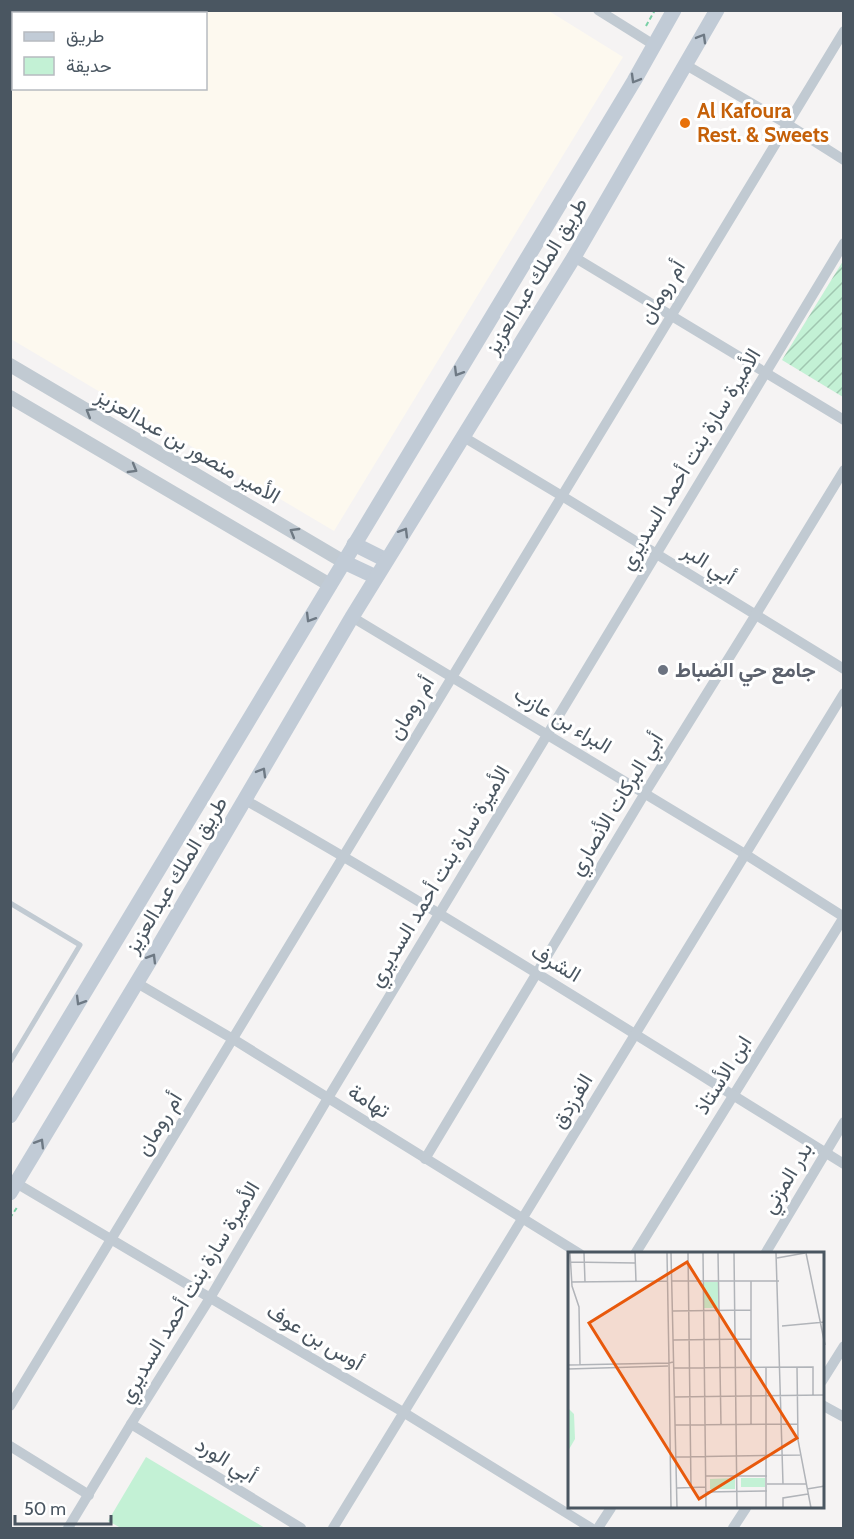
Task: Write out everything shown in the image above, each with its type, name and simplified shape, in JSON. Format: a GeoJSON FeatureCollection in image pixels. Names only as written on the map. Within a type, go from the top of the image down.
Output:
{"type":"FeatureCollection","features":[{"type":"Feature","properties":{"kind":"main road","name":"طريق الملك عبدالعزيز"},"geometry":{"type":"LineString","coordinates":[[10,1116],[674,10]]}},
{"type":"Feature","properties":{"kind":"main road","name":"طريق الملك عبدالعزيز"},"geometry":{"type":"LineString","coordinates":[[13,1188],[137,983],[352,616],[574,257],[717,10]]}},
{"type":"Feature","properties":{"kind":"main road"},"geometry":{"type":"LineString","coordinates":[[354,544],[386,560]]}},
{"type":"Feature","properties":{"kind":"main road"},"geometry":{"type":"LineString","coordinates":[[344,562],[376,578]]}},
{"type":"Feature","properties":{"kind":"street"},"geometry":{"type":"LineString","coordinates":[[598,10],[654,45]]}},
{"type":"Feature","properties":{"kind":"street","name":"أم رومان"},"geometry":{"type":"LineString","coordinates":[[10,1406],[843,31]]}},
{"type":"Feature","properties":{"kind":"street"},"geometry":{"type":"LineString","coordinates":[[686,64],[843,160]]}},
{"type":"Feature","properties":{"kind":"street","name":"الأميرة سارة بنت أحمد السديري"},"geometry":{"type":"LineString","coordinates":[[74,1527],[89,1495],[131,1424],[210,1298],[843,243]]}},
{"type":"Feature","properties":{"kind":"street"},"geometry":{"type":"LineString","coordinates":[[574,257],[843,420]]}},
{"type":"Feature","properties":{"kind":"street","name":"الأمير منصور بن عبدالعزيز"},"geometry":{"type":"LineString","coordinates":[[10,365],[118,445],[330,585]]}},
{"type":"Feature","properties":{"kind":"street","name":"الأمير منصور بن عبدالعزيز"},"geometry":{"type":"LineString","coordinates":[[10,397],[118,445],[344,562]]}},
{"type":"Feature","properties":{"kind":"street","name":"أبي البر"},"geometry":{"type":"LineString","coordinates":[[462,436],[843,669]]}},
{"type":"Feature","properties":{"kind":"street","name":"أبي البركات الأنصاري"},"geometry":{"type":"LineString","coordinates":[[425,1159],[843,470]]}},
{"type":"Feature","properties":{"kind":"street","name":"البراء بن عازب"},"geometry":{"type":"LineString","coordinates":[[352,616],[745,854],[843,917]]}},
{"type":"Feature","properties":{"kind":"street","name":"الفرزدق"},"geometry":{"type":"LineString","coordinates":[[333,1528],[843,693]]}},
{"type":"Feature","properties":{"kind":"street","name":"الشرف"},"geometry":{"type":"LineString","coordinates":[[245,800],[344,856],[843,1164]]}},
{"type":"Feature","properties":{"kind":"street","name":"ابن الأستاذ"},"geometry":{"type":"LineString","coordinates":[[637,1252],[843,917]]}},
{"type":"Feature","properties":{"kind":"street","name":"تهامة"},"geometry":{"type":"LineString","coordinates":[[137,983],[233,1039],[577,1252]]}},
{"type":"Feature","properties":{"kind":"street","name":"بدر المزني"},"geometry":{"type":"LineString","coordinates":[[766,1252],[843,1122]]}},
{"type":"Feature","properties":{"kind":"street","name":"أوس بن عوف"},"geometry":{"type":"LineString","coordinates":[[13,1188],[112,1239],[403,1412],[591,1528]]}},
{"type":"Feature","properties":{"kind":"street"},"geometry":{"type":"LineString","coordinates":[[824,1378],[843,1346]]}},
{"type":"Feature","properties":{"kind":"street"},"geometry":{"type":"LineString","coordinates":[[824,1406],[843,1417]]}},
{"type":"Feature","properties":{"kind":"street","name":"أبي الورد"},"geometry":{"type":"LineString","coordinates":[[131,1424],[301,1528]]}},
{"type":"Feature","properties":{"kind":"street"},"geometry":{"type":"LineString","coordinates":[[10,1446],[89,1495]]}},
{"type":"Feature","properties":{"kind":"street"},"geometry":{"type":"LineString","coordinates":[[598,1528],[610,1509]]}},
{"type":"Feature","properties":{"kind":"street"},"geometry":{"type":"LineString","coordinates":[[733,1528],[745,1509]]}},
{"type":"Feature","properties":{"kind":"lane"},"geometry":{"type":"LineString","coordinates":[[10,903],[80,945],[10,1062]]}},
{"type":"Feature","properties":{"kind":"path"},"geometry":{"type":"LineString","coordinates":[[640,36],[655,10]]}},
{"type":"Feature","properties":{"kind":"shaded area"},"geometry":{"type":"Polygon","coordinates":[[[11,10],[549,11],[623,57],[334,531],[11,339],[11,10]]]}},
{"type":"Feature","properties":{"kind":"green space"},"geometry":{"type":"Polygon","coordinates":[[[843,261],[843,397],[782,360],[843,261]]]}},
{"type":"Feature","properties":{"kind":"green space"},"geometry":{"type":"Polygon","coordinates":[[[146,1457],[265,1528],[121,1528],[108,1521],[146,1457]]]}},
{"type":"Feature","properties":{"kind":"place","name":"Al Kafoura Rest. & Sweets"},"geometry":{"type":"Point","coordinates":[685,123]}},
{"type":"Feature","properties":{"kind":"place","name":"جامع حي الضباط"},"geometry":{"type":"Point","coordinates":[663,670]}}]}
